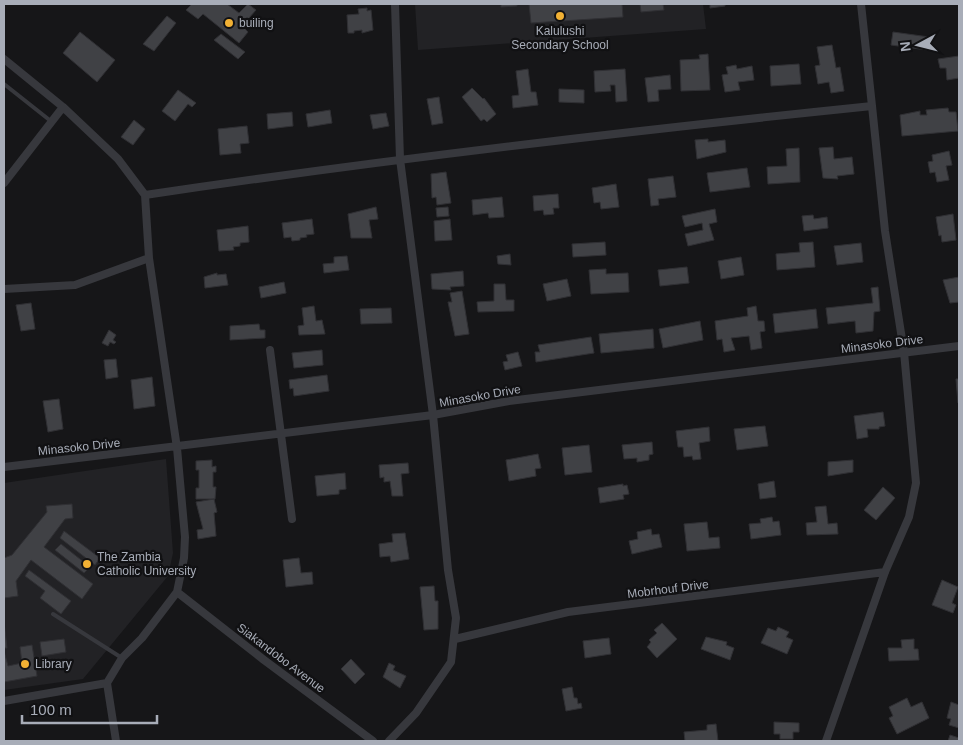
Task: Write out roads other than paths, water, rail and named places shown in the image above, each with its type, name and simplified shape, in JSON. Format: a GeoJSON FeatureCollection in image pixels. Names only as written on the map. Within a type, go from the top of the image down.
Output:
{"type":"FeatureCollection","features":[{"type":"Feature","properties":{"kind":"street"},"geometry":{"type":"LineString","coordinates":[[389,741],[416,713],[451,662],[456,618],[448,570],[433,415],[400,160],[396,4]]}},
{"type":"Feature","properties":{"kind":"street"},"geometry":{"type":"LineString","coordinates":[[826,741],[885,572],[909,517],[916,483],[904,352],[885,231],[861,4]]}},
{"type":"Feature","properties":{"kind":"street"},"geometry":{"type":"LineString","coordinates":[[4,59],[63,107],[118,159],[145,195],[149,258],[177,448],[185,537],[184,558],[177,592],[142,638],[122,658],[107,683],[116,741]]}},
{"type":"Feature","properties":{"kind":"street"},"geometry":{"type":"LineString","coordinates":[[145,195],[601,134],[872,106]]}},
{"type":"Feature","properties":{"kind":"street"},"geometry":{"type":"LineString","coordinates":[[4,183],[63,107]]}},
{"type":"Feature","properties":{"kind":"street"},"geometry":{"type":"LineString","coordinates":[[4,289],[75,285],[149,258]]}},
{"type":"Feature","properties":{"kind":"street","name":"Minasoko Drive"},"geometry":{"type":"LineString","coordinates":[[4,467],[177,448],[433,415],[509,401],[959,346]]}},
{"type":"Feature","properties":{"kind":"street"},"geometry":{"type":"LineString","coordinates":[[270,350],[283,434],[292,519]]}},
{"type":"Feature","properties":{"kind":"street","name":"Mobrhouf Drive"},"geometry":{"type":"LineString","coordinates":[[455,639],[568,612],[885,572]]}},
{"type":"Feature","properties":{"kind":"street","name":"Siakandobo Avenue"},"geometry":{"type":"LineString","coordinates":[[177,592],[373,741]]}},
{"type":"Feature","properties":{"kind":"street"},"geometry":{"type":"LineString","coordinates":[[4,701],[107,683]]}},
{"type":"Feature","properties":{"kind":"lane"},"geometry":{"type":"LineString","coordinates":[[4,84],[52,122]]}},
{"type":"Feature","properties":{"kind":"lane"},"geometry":{"type":"LineString","coordinates":[[53,614],[122,658]]}},
{"type":"Feature","properties":{"kind":"place","name":"Kalulushi Secondary School"},"geometry":{"type":"Point","coordinates":[560,16]}},
{"type":"Feature","properties":{"kind":"place","name":"builing"},"geometry":{"type":"Point","coordinates":[229,23]}},
{"type":"Feature","properties":{"kind":"place","name":"The Zambia Catholic University"},"geometry":{"type":"Point","coordinates":[87,564]}},
{"type":"Feature","properties":{"kind":"place","name":"Library"},"geometry":{"type":"Point","coordinates":[25,664]}}]}
